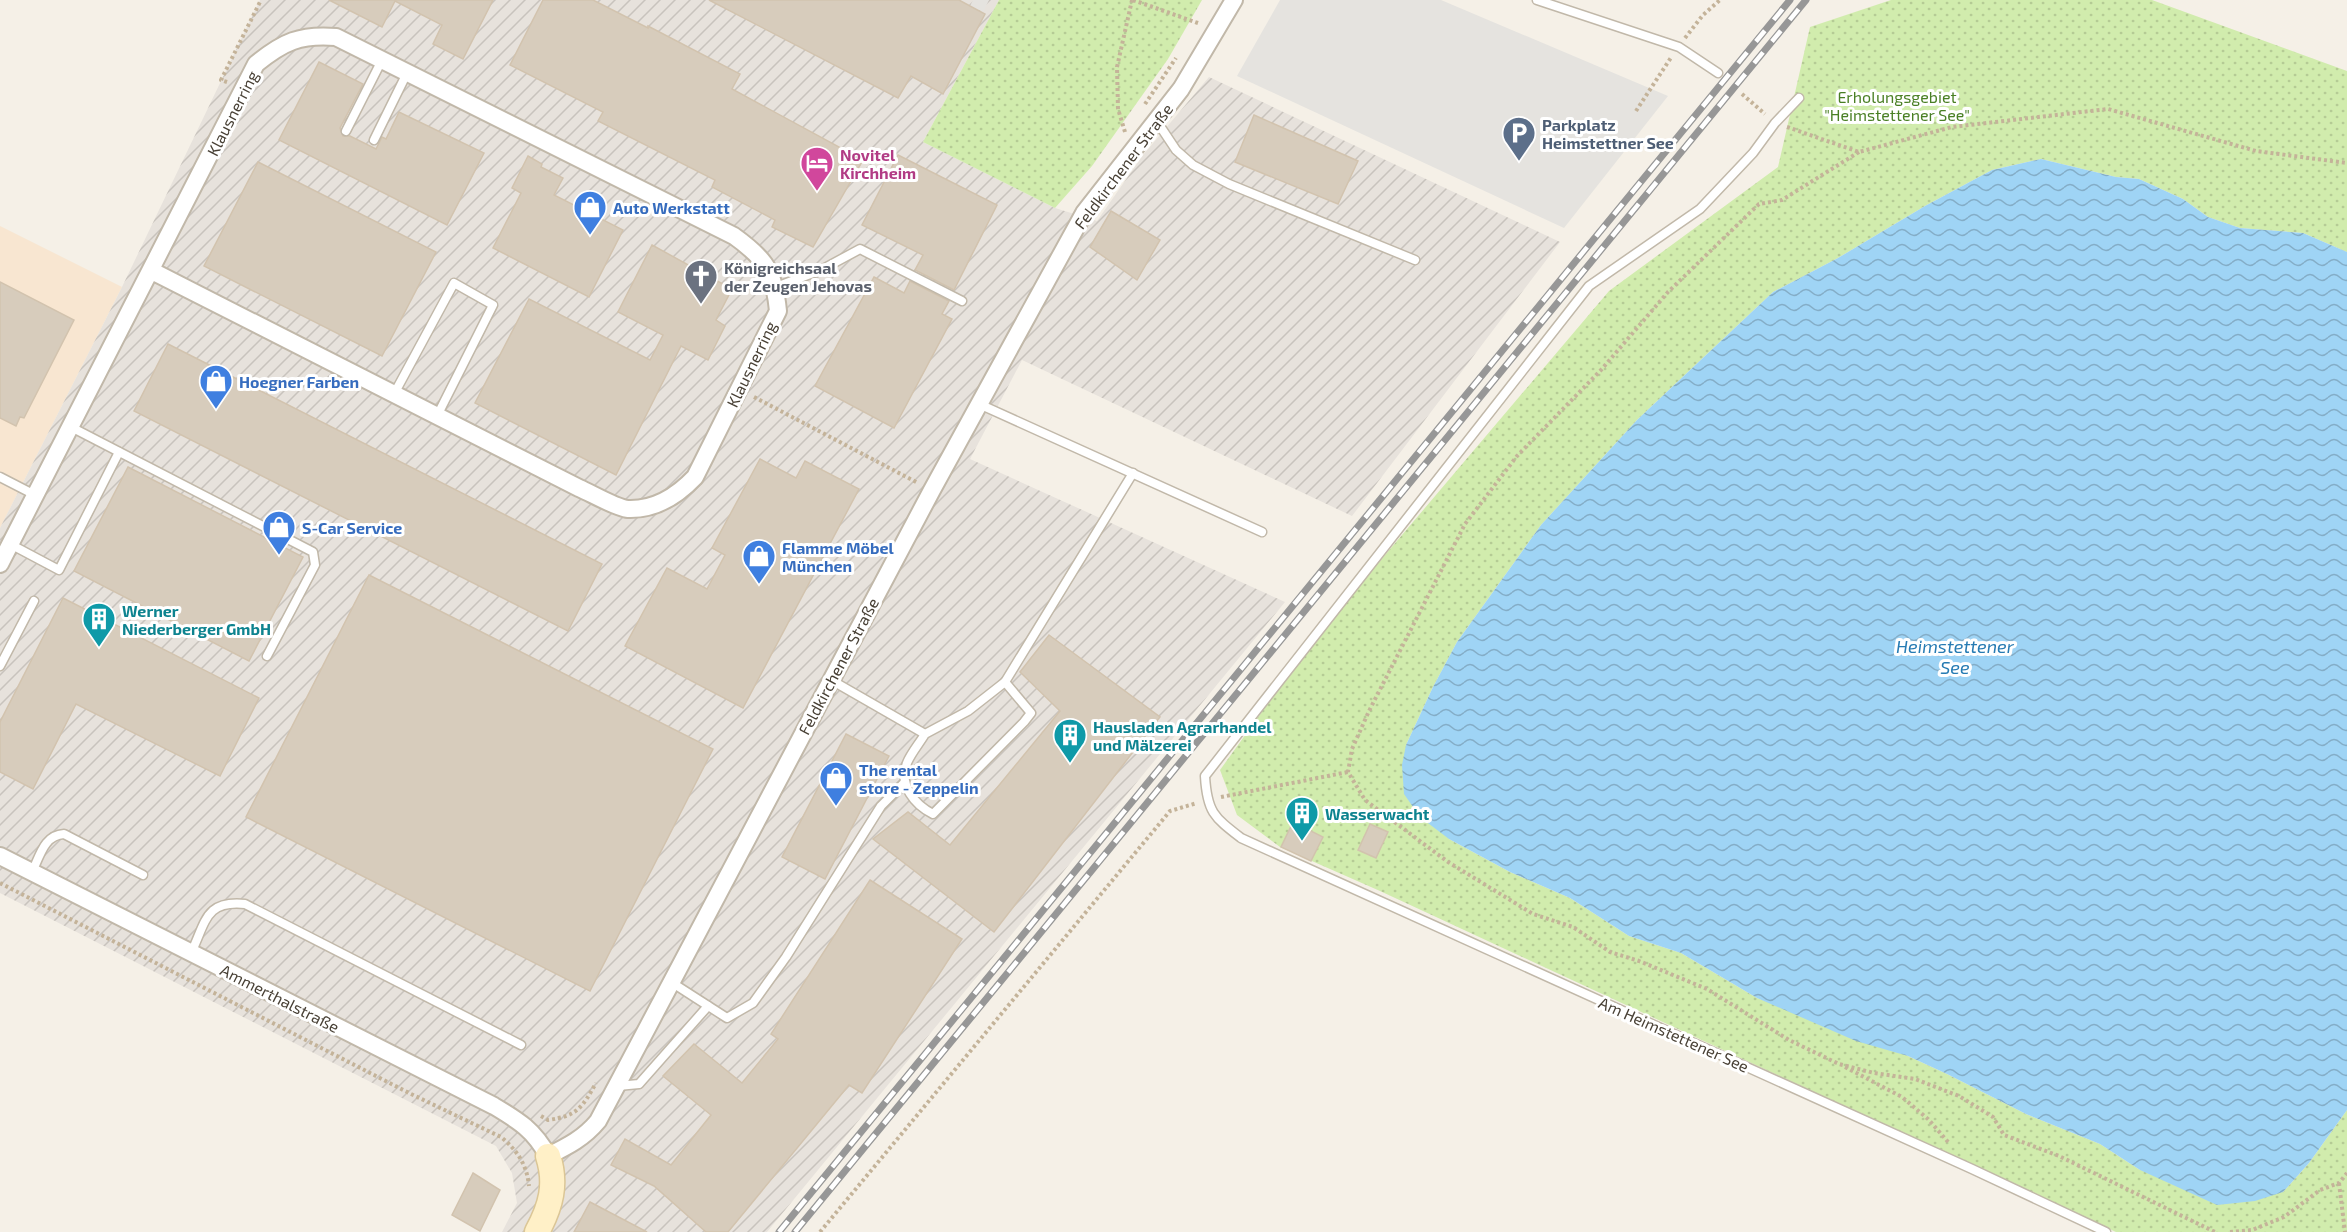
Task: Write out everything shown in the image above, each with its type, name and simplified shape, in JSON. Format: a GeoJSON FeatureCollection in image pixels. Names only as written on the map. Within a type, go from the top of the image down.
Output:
{"type":"FeatureCollection","features":[{"type":"Feature","properties":{"kind":"street","name":"Feldkirchener Straße"},"geometry":{"type":"LineString","coordinates":[[548,1156],[587,1134],[598,1121],[830,680],[1084,213],[1181,89],[1232,5]]}},
{"type":"Feature","properties":{"kind":"street","name":"Klausnerring"},"geometry":{"type":"LineString","coordinates":[[0,564],[256,64],[277,48],[298,39],[317,36],[336,37],[734,236],[756,251],[768,268],[776,287],[778,311],[695,477],[680,493],[659,504],[626,509],[152,271]]}},
{"type":"Feature","properties":{"kind":"street","name":"Ammerthalstraße"},"geometry":{"type":"LineString","coordinates":[[0,856],[494,1106],[531,1130],[548,1156]]}},
{"type":"Feature","properties":{"kind":"street"},"geometry":{"type":"LineString","coordinates":[[537,1232],[546,1216],[553,1190],[553,1171],[548,1156]]}},
{"type":"Feature","properties":{"kind":"lane"},"geometry":{"type":"LineString","coordinates":[[1537,0],[1679,47],[1718,73]]}},
{"type":"Feature","properties":{"kind":"lane"},"geometry":{"type":"LineString","coordinates":[[346,131],[382,60]]}},
{"type":"Feature","properties":{"kind":"lane"},"geometry":{"type":"LineString","coordinates":[[374,140],[407,73]]}},
{"type":"Feature","properties":{"kind":"lane"},"geometry":{"type":"LineString","coordinates":[[1206,800],[1204,776],[1589,286],[1700,209],[1754,153],[1775,123],[1799,98]]}},
{"type":"Feature","properties":{"kind":"lane"},"geometry":{"type":"LineString","coordinates":[[1156,120],[1176,150],[1193,165],[1228,184],[1415,260]]}},
{"type":"Feature","properties":{"kind":"lane"},"geometry":{"type":"LineString","coordinates":[[776,287],[821,270],[860,249],[962,301]]}},
{"type":"Feature","properties":{"kind":"lane"},"geometry":{"type":"LineString","coordinates":[[394,394],[454,283],[493,305],[437,416]]}},
{"type":"Feature","properties":{"kind":"lane"},"geometry":{"type":"LineString","coordinates":[[979,403],[1262,532]]}},
{"type":"Feature","properties":{"kind":"lane"},"geometry":{"type":"LineString","coordinates":[[71,427],[313,552],[315,565],[267,656]]}},
{"type":"Feature","properties":{"kind":"lane"},"geometry":{"type":"LineString","coordinates":[[10,544],[59,570],[119,452]]}},
{"type":"Feature","properties":{"kind":"lane"},"geometry":{"type":"LineString","coordinates":[[671,982],[727,1018],[753,1003],[786,957],[881,806],[904,782],[906,765],[925,734],[968,711],[1005,682],[1133,473]]}},
{"type":"Feature","properties":{"kind":"lane"},"geometry":{"type":"LineString","coordinates":[[0,477],[35,495]]}},
{"type":"Feature","properties":{"kind":"lane"},"geometry":{"type":"LineString","coordinates":[[0,666],[34,601]]}},
{"type":"Feature","properties":{"kind":"lane"},"geometry":{"type":"LineString","coordinates":[[830,680],[925,734]]}},
{"type":"Feature","properties":{"kind":"lane"},"geometry":{"type":"LineString","coordinates":[[904,782],[922,808],[933,814],[1024,722],[1030,713],[1005,682]]}},
{"type":"Feature","properties":{"kind":"lane","name":"Am Heimstettener See"},"geometry":{"type":"LineString","coordinates":[[1206,800],[1218,820],[1241,838],[2106,1232]]}},
{"type":"Feature","properties":{"kind":"lane"},"geometry":{"type":"LineString","coordinates":[[32,872],[48,839],[55,834],[64,834],[143,874]]}},
{"type":"Feature","properties":{"kind":"lane"},"geometry":{"type":"LineString","coordinates":[[191,953],[212,910],[220,904],[245,904],[521,1045]]}},
{"type":"Feature","properties":{"kind":"lane"},"geometry":{"type":"LineString","coordinates":[[616,1086],[639,1084],[708,1006]]}},
{"type":"Feature","properties":{"kind":"path"},"geometry":{"type":"LineString","coordinates":[[244,88],[221,80],[261,0]]}},
{"type":"Feature","properties":{"kind":"path"},"geometry":{"type":"LineString","coordinates":[[1125,132],[1118,109],[1117,68],[1133,0],[1198,23]]}},
{"type":"Feature","properties":{"kind":"path"},"geometry":{"type":"LineString","coordinates":[[1679,47],[1703,15],[1720,0]]}},
{"type":"Feature","properties":{"kind":"path"},"geometry":{"type":"LineString","coordinates":[[1636,111],[1672,56]]}},
{"type":"Feature","properties":{"kind":"path"},"geometry":{"type":"LineString","coordinates":[[1742,94],[1775,123],[1859,152]]}},
{"type":"Feature","properties":{"kind":"path"},"geometry":{"type":"LineString","coordinates":[[1950,1144],[1928,1119],[1902,1097],[1789,1040],[1707,989],[1639,961],[1610,952],[1573,927],[1533,914],[1448,862],[1365,800],[1348,772],[1352,749],[1369,711],[1466,524],[1517,456],[1601,370],[1668,292],[1759,204],[1782,200],[1859,152],[1952,127],[2108,108],[2256,151],[2347,163]]}},
{"type":"Feature","properties":{"kind":"path"},"geometry":{"type":"LineString","coordinates":[[739,389],[932,490]]}},
{"type":"Feature","properties":{"kind":"path"},"geometry":{"type":"LineString","coordinates":[[820,1232],[1170,811],[1206,800],[1348,772]]}},
{"type":"Feature","properties":{"kind":"path"},"geometry":{"type":"LineString","coordinates":[[0,883],[411,1094],[501,1137],[521,1158],[526,1170],[529,1191]]}},
{"type":"Feature","properties":{"kind":"path"},"geometry":{"type":"LineString","coordinates":[[1839,1064],[1874,1073],[1915,1079],[1959,1096],[1993,1117],[2004,1135],[2059,1156],[2215,1232]]}},
{"type":"Feature","properties":{"kind":"path"},"geometry":{"type":"LineString","coordinates":[[2230,1232],[2252,1230],[2284,1217],[2320,1190],[2339,1183],[2347,1173]]}},
{"type":"Feature","properties":{"kind":"path"},"geometry":{"type":"LineString","coordinates":[[2339,1183],[2345,1232]]}},
{"type":"Feature","properties":{"kind":"shaded area"},"geometry":{"type":"Polygon","coordinates":[[[260,0],[999,0],[923,142],[1055,208],[1097,221],[1143,155],[1209,77],[1560,242],[1352,516],[1022,360],[970,459],[1285,602],[767,1232],[502,1232],[517,1203],[512,1173],[496,1146],[0,893],[0,528],[122,287],[260,0]]]}},
{"type":"Feature","properties":{"kind":"shaded area"},"geometry":{"type":"Polygon","coordinates":[[[973,0],[989,0],[983,12],[970,6],[973,0]]]}},
{"type":"Feature","properties":{"kind":"shaded area","name":"Parkplatz Heimstettner See"},"geometry":{"type":"Polygon","coordinates":[[[1280,0],[1441,0],[1668,96],[1564,228],[1237,76],[1280,0]]]}},
{"type":"Feature","properties":{"kind":"shaded area"},"geometry":{"type":"Polygon","coordinates":[[[0,226],[122,287],[0,528],[0,226]]]}},
{"type":"Feature","properties":{"kind":"green space"},"geometry":{"type":"Polygon","coordinates":[[[999,0],[1202,0],[1168,59],[1092,166],[1055,208],[923,142],[999,0]]]}},
{"type":"Feature","properties":{"kind":"green space","name":"Erholungsgebiet \"Heimstettener See\""},"geometry":{"type":"Polygon","coordinates":[[[1891,0],[2152,0],[2347,71],[2347,252],[2303,233],[2240,228],[2208,217],[2183,199],[2139,179],[2116,177],[2041,159],[1992,170],[1925,206],[1838,258],[1773,292],[1637,420],[1541,525],[1457,642],[1406,745],[1449,839],[1510,872],[1570,898],[1629,936],[1681,953],[1757,998],[1908,1056],[2026,1114],[2100,1144],[2140,1170],[2283,1192],[2309,1163],[2347,1110],[2347,1232],[2116,1232],[1380,891],[1280,847],[1237,815],[1220,770],[1318,634],[1609,291],[1778,167],[1810,27],[1891,0]]]}},
{"type":"Feature","properties":{"kind":"water","name":"Heimstettener See"},"geometry":{"type":"Polygon","coordinates":[[[2041,159],[2116,177],[2139,179],[2183,199],[2208,217],[2240,228],[2303,233],[2347,252],[2347,1110],[2309,1163],[2283,1192],[2255,1201],[2217,1205],[2140,1170],[2100,1144],[2026,1114],[1908,1056],[1856,1041],[1757,998],[1681,953],[1629,936],[1570,898],[1510,872],[1449,839],[1420,817],[1404,794],[1402,765],[1406,745],[1457,642],[1541,525],[1637,420],[1773,292],[1838,258],[1925,206],[1992,170],[2041,159]]]}},
{"type":"Feature","properties":{"kind":"building"},"geometry":{"type":"Polygon","coordinates":[[[329,0],[493,0],[463,59],[433,44],[442,25],[395,1],[382,27],[329,0]]]}},
{"type":"Feature","properties":{"kind":"building"},"geometry":{"type":"Polygon","coordinates":[[[543,0],[593,0],[648,28],[648,26],[740,74],[732,89],[863,160],[813,247],[772,227],[775,220],[712,187],[715,180],[598,121],[603,112],[510,65],[543,0]]]}},
{"type":"Feature","properties":{"kind":"building"},"geometry":{"type":"Polygon","coordinates":[[[709,0],[959,0],[985,14],[943,94],[911,76],[898,98],[709,0]]]}},
{"type":"Feature","properties":{"kind":"building"},"geometry":{"type":"Polygon","coordinates":[[[319,62],[363,84],[340,128],[343,136],[350,136],[376,149],[382,137],[386,139],[399,112],[484,153],[447,225],[279,140],[319,62]]]}},
{"type":"Feature","properties":{"kind":"building"},"geometry":{"type":"Polygon","coordinates":[[[1254,115],[1358,161],[1338,204],[1235,162],[1254,115]]]}},
{"type":"Feature","properties":{"kind":"building"},"geometry":{"type":"Polygon","coordinates":[[[898,155],[997,205],[954,290],[915,270],[923,255],[862,225],[898,155]]]}},
{"type":"Feature","properties":{"kind":"building"},"geometry":{"type":"Polygon","coordinates":[[[528,156],[542,164],[541,167],[563,178],[554,195],[623,230],[589,297],[493,248],[521,193],[512,188],[528,156]]]}},
{"type":"Feature","properties":{"kind":"building"},"geometry":{"type":"Polygon","coordinates":[[[258,162],[436,252],[382,356],[204,266],[258,162]]]}},
{"type":"Feature","properties":{"kind":"building"},"geometry":{"type":"Polygon","coordinates":[[[1111,211],[1160,240],[1137,280],[1090,247],[1111,211]]]}},
{"type":"Feature","properties":{"kind":"building"},"geometry":{"type":"Polygon","coordinates":[[[652,245],[732,289],[716,320],[725,326],[708,360],[681,346],[616,475],[475,403],[529,299],[650,360],[663,335],[618,312],[652,245]]]}},
{"type":"Feature","properties":{"kind":"building"},"geometry":{"type":"Polygon","coordinates":[[[874,277],[904,293],[910,281],[949,301],[942,314],[952,319],[894,428],[815,386],[874,277]]]}},
{"type":"Feature","properties":{"kind":"building"},"geometry":{"type":"Polygon","coordinates":[[[0,282],[74,320],[24,418],[20,417],[16,426],[0,418],[0,282]]]}},
{"type":"Feature","properties":{"kind":"building"},"geometry":{"type":"Polygon","coordinates":[[[168,344],[602,564],[568,631],[134,411],[168,344]]]}},
{"type":"Feature","properties":{"kind":"building","name":"Flamme Möbel München"},"geometry":{"type":"Polygon","coordinates":[[[760,459],[796,478],[805,461],[859,489],[743,708],[625,646],[667,568],[707,589],[725,555],[712,548],[760,459]]]}},
{"type":"Feature","properties":{"kind":"building"},"geometry":{"type":"Polygon","coordinates":[[[128,467],[303,557],[249,661],[74,571],[128,467]]]}},
{"type":"Feature","properties":{"kind":"building"},"geometry":{"type":"Polygon","coordinates":[[[369,575],[713,749],[590,991],[246,817],[369,575]]]}},
{"type":"Feature","properties":{"kind":"building","name":"Werner Niederberger GmbH"},"geometry":{"type":"Polygon","coordinates":[[[63,598],[259,698],[220,776],[76,704],[33,789],[0,772],[0,722],[63,598]]]}},
{"type":"Feature","properties":{"kind":"building","name":"Hausladen Agrarhandel und Mälzerei"},"geometry":{"type":"Polygon","coordinates":[[[1049,635],[1160,717],[994,932],[873,839],[908,812],[950,845],[1060,711],[1020,672],[1049,635]]]}},
{"type":"Feature","properties":{"kind":"building","name":"The rental store - Zeppelin"},"geometry":{"type":"Polygon","coordinates":[[[846,734],[889,756],[825,879],[782,857],[846,734]]]}},
{"type":"Feature","properties":{"kind":"building","name":"Wasserwacht"},"geometry":{"type":"Polygon","coordinates":[[[1293,822],[1323,837],[1311,861],[1281,847],[1293,822]]]}},
{"type":"Feature","properties":{"kind":"building"},"geometry":{"type":"Polygon","coordinates":[[[1370,824],[1388,832],[1376,858],[1358,850],[1370,824]]]}},
{"type":"Feature","properties":{"kind":"building"},"geometry":{"type":"Polygon","coordinates":[[[870,880],[962,939],[862,1093],[849,1085],[728,1232],[706,1232],[654,1186],[611,1165],[625,1139],[671,1165],[711,1115],[663,1076],[694,1044],[742,1083],[778,1039],[771,1034],[870,880]]]}},
{"type":"Feature","properties":{"kind":"building"},"geometry":{"type":"Polygon","coordinates":[[[473,1173],[500,1190],[480,1231],[452,1215],[473,1173]]]}},
{"type":"Feature","properties":{"kind":"building"},"geometry":{"type":"Polygon","coordinates":[[[590,1202],[647,1232],[574,1232],[590,1202]]]}},
{"type":"Feature","properties":{"kind":"railway"},"geometry":{"type":"LineString","coordinates":[[779,1232],[1790,0]]}},
{"type":"Feature","properties":{"kind":"railway"},"geometry":{"type":"LineString","coordinates":[[795,1232],[1806,0]]}},
{"type":"Feature","properties":{"kind":"place","name":"Parkplatz Heimstettner See"},"geometry":{"type":"Point","coordinates":[1519,162]}},
{"type":"Feature","properties":{"kind":"place","name":"Novitel Kirchheim"},"geometry":{"type":"Point","coordinates":[817,192]}},
{"type":"Feature","properties":{"kind":"place","name":"Auto Werkstatt"},"geometry":{"type":"Point","coordinates":[590,236]}},
{"type":"Feature","properties":{"kind":"place","name":"Königreichsaal der Zeugen Jehovas"},"geometry":{"type":"Point","coordinates":[701,305]}},
{"type":"Feature","properties":{"kind":"place","name":"Hoegner Farben"},"geometry":{"type":"Point","coordinates":[216,410]}},
{"type":"Feature","properties":{"kind":"place","name":"S-Car Service"},"geometry":{"type":"Point","coordinates":[279,556]}},
{"type":"Feature","properties":{"kind":"place","name":"Flamme Möbel München"},"geometry":{"type":"Point","coordinates":[759,585]}},
{"type":"Feature","properties":{"kind":"place","name":"Werner Niederberger GmbH"},"geometry":{"type":"Point","coordinates":[99,648]}},
{"type":"Feature","properties":{"kind":"place","name":"Hausladen Agrarhandel und Mälzerei"},"geometry":{"type":"Point","coordinates":[1070,764]}},
{"type":"Feature","properties":{"kind":"place","name":"The rental store - Zeppelin"},"geometry":{"type":"Point","coordinates":[836,807]}},
{"type":"Feature","properties":{"kind":"place","name":"Wasserwacht"},"geometry":{"type":"Point","coordinates":[1302,842]}}]}
